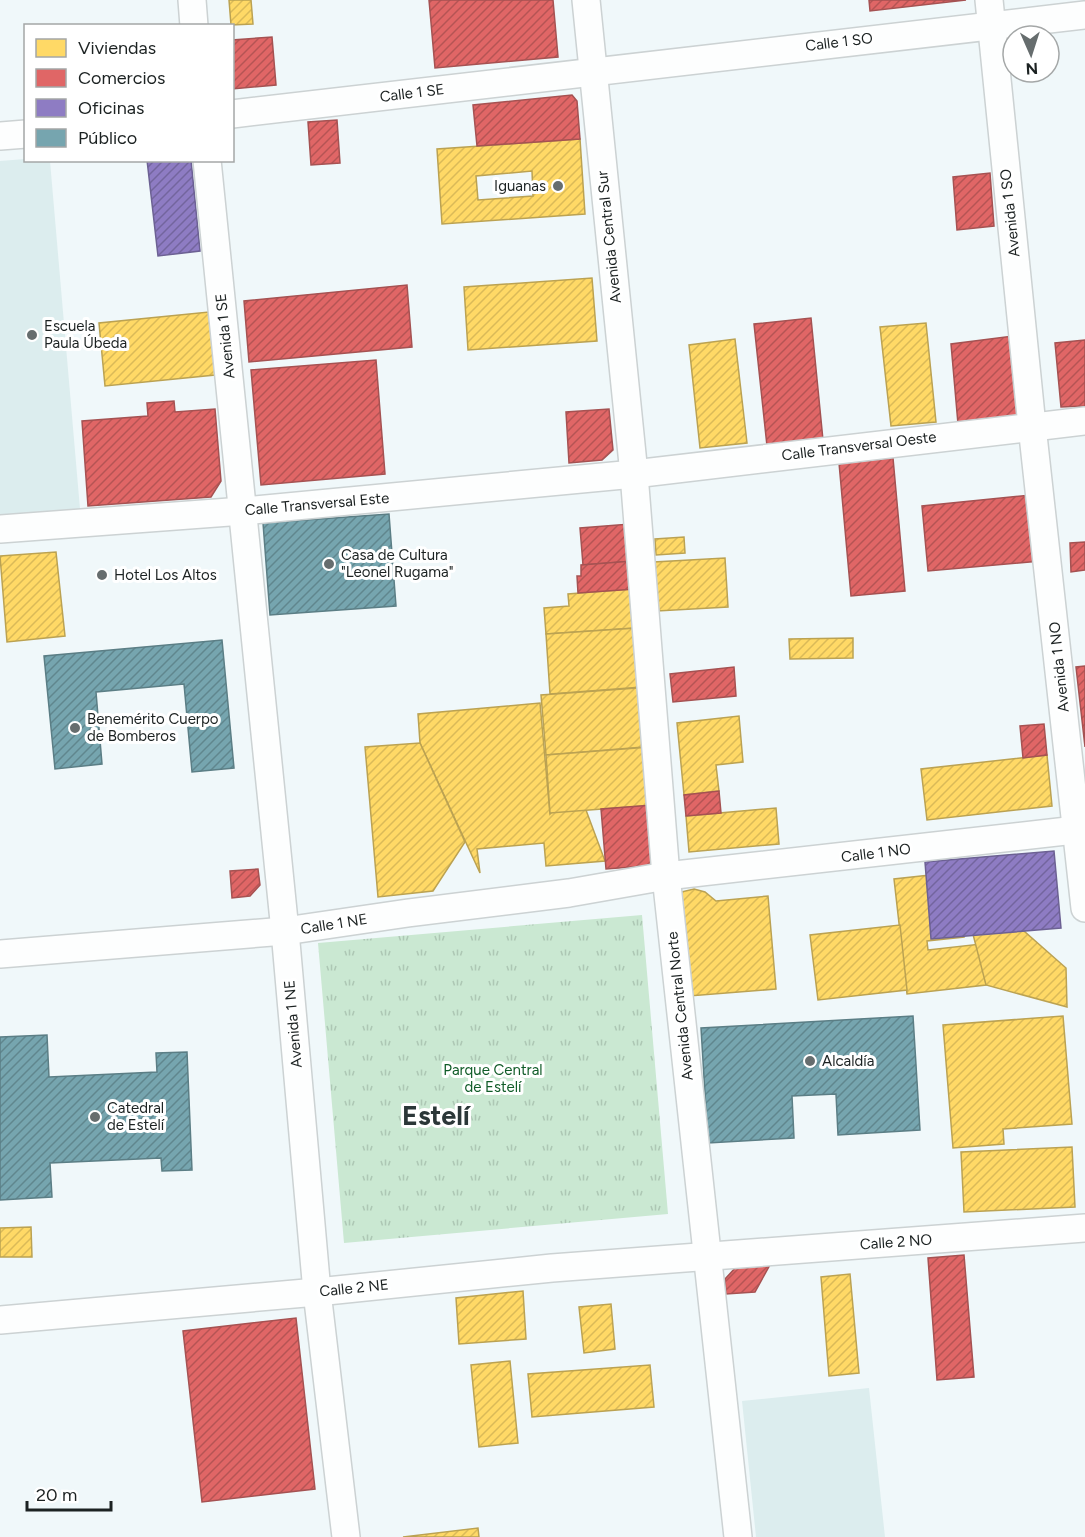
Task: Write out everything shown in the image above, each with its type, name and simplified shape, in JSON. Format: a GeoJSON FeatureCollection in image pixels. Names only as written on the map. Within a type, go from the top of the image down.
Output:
{"type":"FeatureCollection","features":[{"type":"Feature","properties":{"kind":"street"},"geometry":{"type":"LineString","coordinates":[[192,0],[194,24]]}},
{"type":"Feature","properties":{"kind":"street","name":"Avenida Central Sur"},"geometry":{"type":"LineString","coordinates":[[586,0],[634,474]]}},
{"type":"Feature","properties":{"kind":"street","name":"Calle 1 SO"},"geometry":{"type":"LineString","coordinates":[[592,71],[990,12],[1085,15]]}},
{"type":"Feature","properties":{"kind":"street","name":"Avenida 1 SO"},"geometry":{"type":"LineString","coordinates":[[990,12],[1032,426]]}},
{"type":"Feature","properties":{"kind":"street","name":"Calle 1 SE"},"geometry":{"type":"LineString","coordinates":[[234,114],[592,71]]}},
{"type":"Feature","properties":{"kind":"street"},"geometry":{"type":"LineString","coordinates":[[0,136],[24,134]]}},
{"type":"Feature","properties":{"kind":"street","name":"Avenida 1 SE"},"geometry":{"type":"LineString","coordinates":[[207,162],[243,511]]}},
{"type":"Feature","properties":{"kind":"street","name":"Calle Transversal Oeste"},"geometry":{"type":"LineString","coordinates":[[634,474],[1085,421]]}},
{"type":"Feature","properties":{"kind":"street","name":"Avenida 1 NO"},"geometry":{"type":"LineString","coordinates":[[1032,426],[1081,829],[1085,908]]}},
{"type":"Feature","properties":{"kind":"street","name":"Calle Transversal Este"},"geometry":{"type":"LineString","coordinates":[[0,530],[243,511],[634,474]]}},
{"type":"Feature","properties":{"kind":"street","name":"Avenida Central Norte"},"geometry":{"type":"LineString","coordinates":[[634,474],[666,876],[738,1537]]}},
{"type":"Feature","properties":{"kind":"street","name":"Avenida 1 NE"},"geometry":{"type":"LineString","coordinates":[[243,511],[285,932],[316,1292],[346,1537]]}},
{"type":"Feature","properties":{"kind":"street","name":"Calle 1 NO"},"geometry":{"type":"LineString","coordinates":[[666,876],[1081,829]]}},
{"type":"Feature","properties":{"kind":"street","name":"Calle 1 NE"},"geometry":{"type":"LineString","coordinates":[[0,954],[285,932],[408,913],[569,894],[666,876]]}},
{"type":"Feature","properties":{"kind":"street","name":"Calle 2 NO"},"geometry":{"type":"LineString","coordinates":[[708,1255],[1085,1228]]}},
{"type":"Feature","properties":{"kind":"street","name":"Calle 2 NE"},"geometry":{"type":"LineString","coordinates":[[0,1320],[708,1255]]}},
{"type":"Feature","properties":{"kind":"shaded area","name":"Escuela Paula Úbeda"},"geometry":{"type":"Polygon","coordinates":[[[24,159],[24,162],[50,162],[80,509],[0,516],[0,161],[24,159]]]}},
{"type":"Feature","properties":{"kind":"shaded area"},"geometry":{"type":"Polygon","coordinates":[[[869,1388],[885,1537],[756,1537],[742,1401],[869,1388]]]}},
{"type":"Feature","properties":{"kind":"green space","name":"Parque Central de Estelí"},"geometry":{"type":"Polygon","coordinates":[[[642,915],[668,1214],[344,1243],[318,943],[642,915]]]}},
{"type":"Feature","properties":{"kind":"building: Viviendas"},"geometry":{"type":"Polygon","coordinates":[[[229,0],[251,0],[253,24],[231,24],[229,0]]]}},
{"type":"Feature","properties":{"kind":"building: Viviendas","name":"Iguanas"},"geometry":{"type":"Polygon","coordinates":[[[580,139],[585,214],[442,224],[437,149],[580,139]],[[532,171],[476,176],[478,200],[533,196],[532,171]]]}},
{"type":"Feature","properties":{"kind":"building: Viviendas"},"geometry":{"type":"Polygon","coordinates":[[[592,278],[597,341],[468,350],[464,287],[592,278]]]}},
{"type":"Feature","properties":{"kind":"building: Viviendas"},"geometry":{"type":"Polygon","coordinates":[[[209,312],[215,375],[105,386],[99,323],[209,312]]]}},
{"type":"Feature","properties":{"kind":"building: Viviendas"},"geometry":{"type":"Polygon","coordinates":[[[926,323],[936,422],[891,426],[880,327],[926,323]]]}},
{"type":"Feature","properties":{"kind":"building: Viviendas"},"geometry":{"type":"Polygon","coordinates":[[[735,339],[747,443],[700,448],[689,345],[735,339]]]}},
{"type":"Feature","properties":{"kind":"building: Viviendas"},"geometry":{"type":"Polygon","coordinates":[[[684,537],[685,553],[656,555],[655,539],[684,537]]]}},
{"type":"Feature","properties":{"kind":"building: Viviendas"},"geometry":{"type":"Polygon","coordinates":[[[56,552],[65,636],[7,642],[0,556],[56,552]]]}},
{"type":"Feature","properties":{"kind":"building: Viviendas"},"geometry":{"type":"Polygon","coordinates":[[[725,558],[728,607],[657,611],[654,562],[725,558]]]}},
{"type":"Feature","properties":{"kind":"building: Viviendas"},"geometry":{"type":"Polygon","coordinates":[[[631,589],[634,628],[546,634],[544,608],[569,606],[568,594],[631,589]]]}},
{"type":"Feature","properties":{"kind":"building: Viviendas"},"geometry":{"type":"Polygon","coordinates":[[[637,628],[642,687],[550,694],[546,634],[637,628]]]}},
{"type":"Feature","properties":{"kind":"building: Viviendas"},"geometry":{"type":"Polygon","coordinates":[[[853,638],[853,658],[790,659],[789,639],[853,638]]]}},
{"type":"Feature","properties":{"kind":"building: Viviendas"},"geometry":{"type":"Polygon","coordinates":[[[651,687],[656,746],[546,755],[541,695],[651,687]]]}},
{"type":"Feature","properties":{"kind":"building: Viviendas"},"geometry":{"type":"Polygon","coordinates":[[[540,703],[550,814],[577,786],[605,861],[546,866],[544,843],[477,849],[480,873],[420,743],[418,714],[540,703]]]}},
{"type":"Feature","properties":{"kind":"building: Viviendas"},"geometry":{"type":"Polygon","coordinates":[[[739,716],[743,762],[716,765],[719,791],[684,795],[677,723],[739,716]]]}},
{"type":"Feature","properties":{"kind":"building: Viviendas"},"geometry":{"type":"Polygon","coordinates":[[[420,743],[465,842],[433,891],[378,897],[365,747],[420,743]]]}},
{"type":"Feature","properties":{"kind":"building: Viviendas"},"geometry":{"type":"Polygon","coordinates":[[[650,747],[655,805],[550,813],[546,755],[650,747]]]}},
{"type":"Feature","properties":{"kind":"building: Viviendas"},"geometry":{"type":"Polygon","coordinates":[[[1047,755],[1052,806],[927,820],[921,769],[1047,755]]]}},
{"type":"Feature","properties":{"kind":"building: Viviendas"},"geometry":{"type":"Polygon","coordinates":[[[776,808],[779,844],[689,852],[686,816],[776,808]]]}},
{"type":"Feature","properties":{"kind":"building: Viviendas"},"geometry":{"type":"Polygon","coordinates":[[[957,872],[964,937],[927,941],[928,950],[981,944],[986,985],[907,994],[894,879],[957,872]]]}},
{"type":"Feature","properties":{"kind":"building: Viviendas"},"geometry":{"type":"Polygon","coordinates":[[[957,872],[1066,968],[1067,1007],[986,985],[957,872]]]}},
{"type":"Feature","properties":{"kind":"building: Viviendas"},"geometry":{"type":"Polygon","coordinates":[[[694,889],[705,892],[716,901],[768,896],[776,989],[689,996],[677,893],[694,889]]]}},
{"type":"Feature","properties":{"kind":"building: Viviendas"},"geometry":{"type":"Polygon","coordinates":[[[900,925],[907,990],[818,1000],[810,935],[900,925]]]}},
{"type":"Feature","properties":{"kind":"building: Viviendas"},"geometry":{"type":"Polygon","coordinates":[[[1063,1016],[1072,1124],[1003,1129],[1004,1144],[953,1148],[943,1025],[1063,1016]]]}},
{"type":"Feature","properties":{"kind":"building: Viviendas"},"geometry":{"type":"Polygon","coordinates":[[[1072,1147],[1075,1207],[964,1212],[961,1152],[1072,1147]]]}},
{"type":"Feature","properties":{"kind":"building: Viviendas"},"geometry":{"type":"Polygon","coordinates":[[[31,1227],[32,1257],[0,1257],[0,1228],[31,1227]]]}},
{"type":"Feature","properties":{"kind":"building: Viviendas"},"geometry":{"type":"Polygon","coordinates":[[[850,1274],[859,1373],[829,1376],[821,1277],[850,1274]]]}},
{"type":"Feature","properties":{"kind":"building: Viviendas"},"geometry":{"type":"Polygon","coordinates":[[[523,1291],[526,1339],[459,1344],[456,1298],[523,1291]]]}},
{"type":"Feature","properties":{"kind":"building: Viviendas"},"geometry":{"type":"Polygon","coordinates":[[[611,1304],[615,1349],[584,1353],[579,1307],[611,1304]]]}},
{"type":"Feature","properties":{"kind":"building: Viviendas"},"geometry":{"type":"Polygon","coordinates":[[[510,1361],[518,1443],[479,1447],[471,1365],[510,1361]]]}},
{"type":"Feature","properties":{"kind":"building: Viviendas"},"geometry":{"type":"Polygon","coordinates":[[[650,1365],[654,1407],[532,1417],[528,1374],[650,1365]]]}},
{"type":"Feature","properties":{"kind":"building: Viviendas"},"geometry":{"type":"Polygon","coordinates":[[[478,1528],[479,1537],[403,1537],[478,1528]]]}},
{"type":"Feature","properties":{"kind":"building: Comercios"},"geometry":{"type":"Polygon","coordinates":[[[429,0],[553,0],[558,57],[435,68],[429,0]]]}},
{"type":"Feature","properties":{"kind":"building: Comercios"},"geometry":{"type":"Polygon","coordinates":[[[869,0],[966,0],[870,11],[869,0]]]}},
{"type":"Feature","properties":{"kind":"building: Comercios"},"geometry":{"type":"Polygon","coordinates":[[[272,37],[276,85],[234,89],[234,40],[272,37]]]}},
{"type":"Feature","properties":{"kind":"building: Comercios"},"geometry":{"type":"Polygon","coordinates":[[[572,95],[577,101],[580,139],[477,146],[473,105],[572,95]]]}},
{"type":"Feature","properties":{"kind":"building: Comercios"},"geometry":{"type":"Polygon","coordinates":[[[337,120],[340,163],[311,165],[308,122],[337,120]]]}},
{"type":"Feature","properties":{"kind":"building: Comercios"},"geometry":{"type":"Polygon","coordinates":[[[990,173],[994,226],[957,230],[953,177],[990,173]]]}},
{"type":"Feature","properties":{"kind":"building: Comercios"},"geometry":{"type":"Polygon","coordinates":[[[407,285],[412,347],[249,362],[244,301],[407,285]]]}},
{"type":"Feature","properties":{"kind":"building: Comercios"},"geometry":{"type":"Polygon","coordinates":[[[811,318],[823,440],[767,446],[754,324],[811,318]]]}},
{"type":"Feature","properties":{"kind":"building: Comercios"},"geometry":{"type":"Polygon","coordinates":[[[1013,336],[1021,418],[958,424],[951,344],[1013,336]]]}},
{"type":"Feature","properties":{"kind":"building: Comercios"},"geometry":{"type":"Polygon","coordinates":[[[1085,340],[1085,406],[1061,407],[1055,343],[1085,340]]]}},
{"type":"Feature","properties":{"kind":"building: Comercios"},"geometry":{"type":"Polygon","coordinates":[[[376,360],[385,474],[261,485],[251,370],[376,360]]]}},
{"type":"Feature","properties":{"kind":"building: Comercios"},"geometry":{"type":"Polygon","coordinates":[[[174,401],[175,412],[215,409],[221,481],[211,497],[88,506],[82,421],[148,416],[147,403],[174,401]]]}},
{"type":"Feature","properties":{"kind":"building: Comercios"},"geometry":{"type":"Polygon","coordinates":[[[609,409],[613,450],[602,460],[569,463],[566,412],[609,409]]]}},
{"type":"Feature","properties":{"kind":"building: Comercios"},"geometry":{"type":"Polygon","coordinates":[[[893,458],[905,591],[851,596],[839,463],[893,458]]]}},
{"type":"Feature","properties":{"kind":"building: Comercios"},"geometry":{"type":"Polygon","coordinates":[[[1031,495],[1040,561],[928,571],[922,506],[1031,495]]]}},
{"type":"Feature","properties":{"kind":"building: Comercios"},"geometry":{"type":"Polygon","coordinates":[[[630,524],[633,561],[583,565],[580,528],[630,524]]]}},
{"type":"Feature","properties":{"kind":"building: Comercios"},"geometry":{"type":"Polygon","coordinates":[[[1085,542],[1085,570],[1071,572],[1070,543],[1085,542]]]}},
{"type":"Feature","properties":{"kind":"building: Comercios"},"geometry":{"type":"Polygon","coordinates":[[[633,561],[635,589],[578,593],[577,576],[581,576],[581,565],[633,561]]]}},
{"type":"Feature","properties":{"kind":"building: Comercios"},"geometry":{"type":"Polygon","coordinates":[[[1085,666],[1085,747],[1076,667],[1085,666]]]}},
{"type":"Feature","properties":{"kind":"building: Comercios"},"geometry":{"type":"Polygon","coordinates":[[[734,667],[736,696],[673,702],[670,674],[734,667]]]}},
{"type":"Feature","properties":{"kind":"building: Comercios"},"geometry":{"type":"Polygon","coordinates":[[[1044,724],[1047,755],[1023,758],[1020,726],[1044,724]]]}},
{"type":"Feature","properties":{"kind":"building: Comercios"},"geometry":{"type":"Polygon","coordinates":[[[719,791],[721,813],[686,816],[684,795],[719,791]]]}},
{"type":"Feature","properties":{"kind":"building: Comercios"},"geometry":{"type":"Polygon","coordinates":[[[666,804],[671,864],[606,869],[601,809],[666,804]]]}},
{"type":"Feature","properties":{"kind":"building: Comercios"},"geometry":{"type":"Polygon","coordinates":[[[258,869],[260,885],[250,896],[232,898],[230,871],[258,869]]]}},
{"type":"Feature","properties":{"kind":"building: Comercios"},"geometry":{"type":"Polygon","coordinates":[[[964,1255],[974,1377],[937,1380],[928,1258],[964,1255]]]}},
{"type":"Feature","properties":{"kind":"building: Comercios"},"geometry":{"type":"Polygon","coordinates":[[[771,1263],[755,1292],[726,1294],[725,1279],[737,1266],[771,1263]]]}},
{"type":"Feature","properties":{"kind":"building: Comercios"},"geometry":{"type":"Polygon","coordinates":[[[296,1318],[315,1489],[202,1502],[183,1331],[296,1318]]]}},
{"type":"Feature","properties":{"kind":"building: Oficinas"},"geometry":{"type":"Polygon","coordinates":[[[147,162],[191,162],[200,251],[158,256],[147,162]]]}},
{"type":"Feature","properties":{"kind":"building: Oficinas"},"geometry":{"type":"Polygon","coordinates":[[[1054,851],[1061,928],[931,939],[925,862],[1054,851]]]}},
{"type":"Feature","properties":{"kind":"building: Público","name":"Casa de Cultura \"Leonel Rugama\""},"geometry":{"type":"Polygon","coordinates":[[[389,514],[396,606],[270,615],[263,523],[389,514]]]}},
{"type":"Feature","properties":{"kind":"building: Público","name":"Benemérito Cuerpo de Bomberos"},"geometry":{"type":"Polygon","coordinates":[[[222,640],[234,768],[192,772],[184,684],[96,692],[102,764],[55,769],[44,656],[222,640]]]}},
{"type":"Feature","properties":{"kind":"building: Público","name":"Alcaldía"},"geometry":{"type":"Polygon","coordinates":[[[913,1016],[920,1130],[838,1135],[836,1094],[792,1096],[794,1138],[708,1143],[701,1028],[913,1016]]]}},
{"type":"Feature","properties":{"kind":"building: Público","name":"Catedral de Estelí"},"geometry":{"type":"Polygon","coordinates":[[[47,1035],[49,1077],[157,1072],[156,1053],[187,1052],[192,1170],[162,1171],[161,1158],[50,1163],[52,1197],[0,1200],[0,1037],[47,1035]]]}},
{"type":"Feature","properties":{"kind":"place","name":"Iguanas"},"geometry":{"type":"Point","coordinates":[558,186]}},
{"type":"Feature","properties":{"kind":"place","name":"Escuela Paula Úbeda"},"geometry":{"type":"Point","coordinates":[32,335]}},
{"type":"Feature","properties":{"kind":"place","name":"Casa de Cultura \"Leonel Rugama\""},"geometry":{"type":"Point","coordinates":[329,564]}},
{"type":"Feature","properties":{"kind":"place","name":"Hotel Los Altos"},"geometry":{"type":"Point","coordinates":[102,575]}},
{"type":"Feature","properties":{"kind":"place","name":"Benemérito Cuerpo de Bomberos"},"geometry":{"type":"Point","coordinates":[75,728]}},
{"type":"Feature","properties":{"kind":"place","name":"Alcaldía"},"geometry":{"type":"Point","coordinates":[810,1061]}},
{"type":"Feature","properties":{"kind":"place","name":"Catedral de Estelí"},"geometry":{"type":"Point","coordinates":[95,1117]}},
{"type":"Feature","properties":{"kind":"district","name":"Estelí"},"geometry":{"type":"Point","coordinates":[436,1115]}}]}
